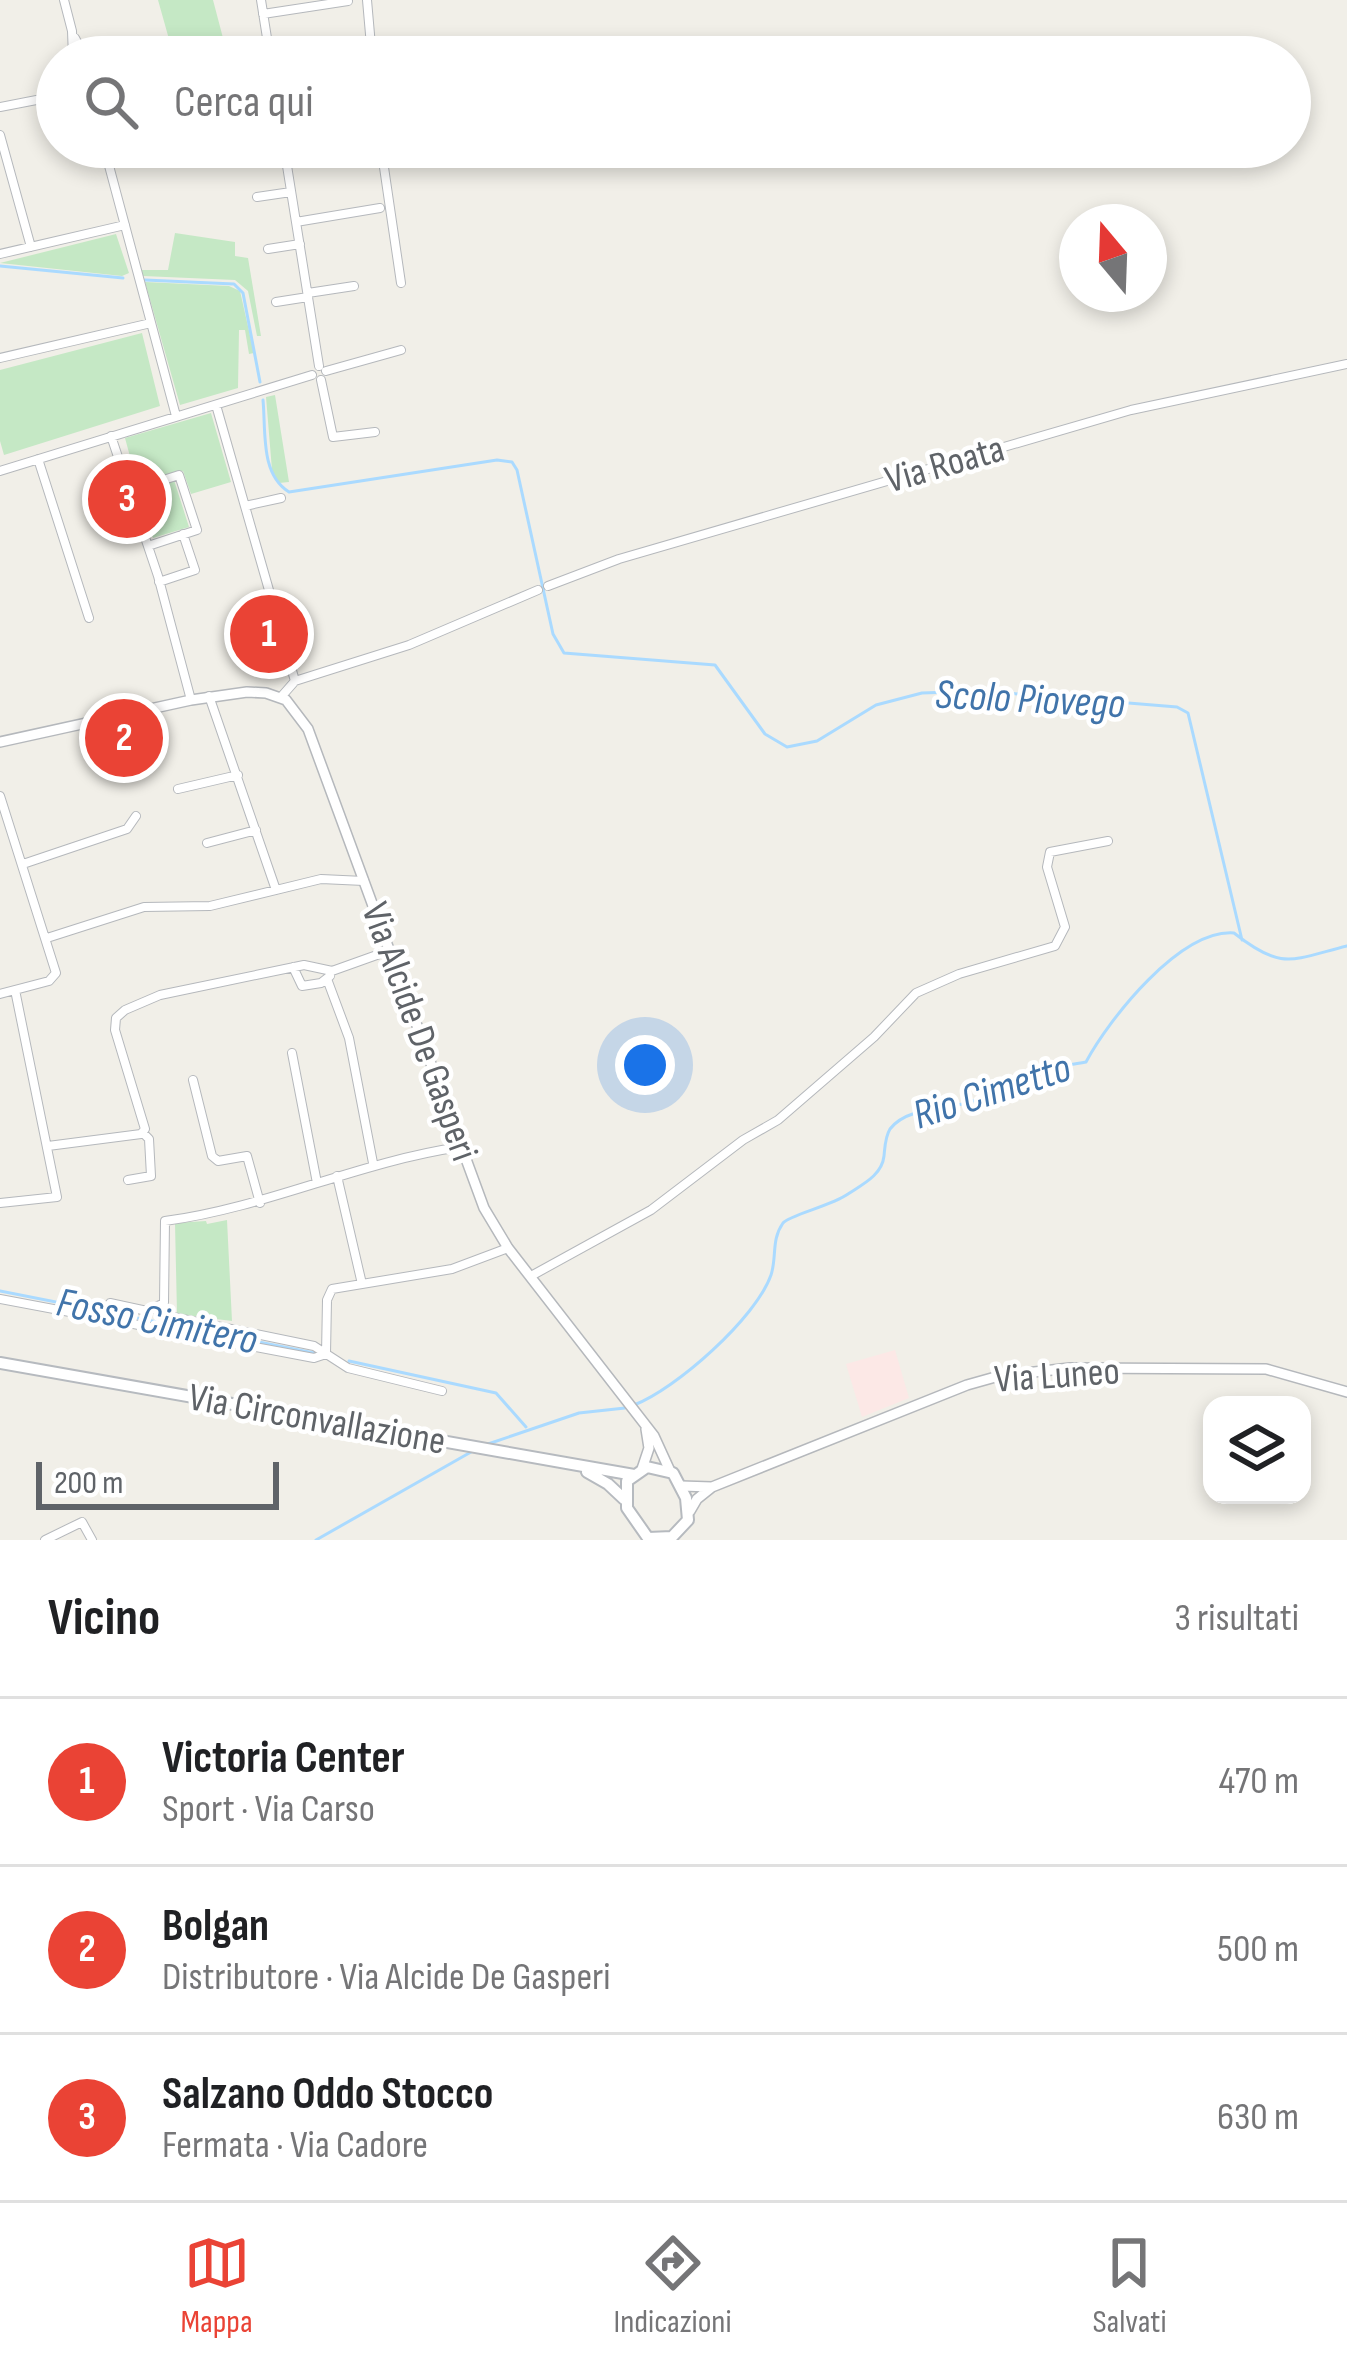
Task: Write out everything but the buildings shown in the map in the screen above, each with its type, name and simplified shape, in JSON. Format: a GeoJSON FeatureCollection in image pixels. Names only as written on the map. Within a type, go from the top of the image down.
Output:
{"type":"FeatureCollection","features":[{"type":"Feature","properties":{"kind":"main road","name":"Via Circonvallazione"},"geometry":{"type":"LineString","coordinates":[[0,1363],[467,1447],[638,1472]]}},
{"type":"Feature","properties":{"kind":"main road"},"geometry":{"type":"LineString","coordinates":[[561,1463],[598,1477],[624,1499],[640,1532],[659,1540],[683,1535],[690,1511],[670,1471],[657,1467],[638,1472],[627,1481],[624,1499]]}},
{"type":"Feature","properties":{"kind":"street"},"geometry":{"type":"LineString","coordinates":[[64,0],[74,36]]}},
{"type":"Feature","properties":{"kind":"street"},"geometry":{"type":"LineString","coordinates":[[261,0],[267,36]]}},
{"type":"Feature","properties":{"kind":"street"},"geometry":{"type":"LineString","coordinates":[[367,0],[370,36]]}},
{"type":"Feature","properties":{"kind":"street"},"geometry":{"type":"LineString","coordinates":[[263,14],[348,1]]}},
{"type":"Feature","properties":{"kind":"street"},"geometry":{"type":"LineString","coordinates":[[0,107],[36,96]]}},
{"type":"Feature","properties":{"kind":"street"},"geometry":{"type":"LineString","coordinates":[[0,135],[32,248]]}},
{"type":"Feature","properties":{"kind":"street"},"geometry":{"type":"LineString","coordinates":[[110,168],[176,416]]}},
{"type":"Feature","properties":{"kind":"street"},"geometry":{"type":"LineString","coordinates":[[288,168],[333,437],[375,433]]}},
{"type":"Feature","properties":{"kind":"street"},"geometry":{"type":"LineString","coordinates":[[384,168],[401,284]]}},
{"type":"Feature","properties":{"kind":"street"},"geometry":{"type":"LineString","coordinates":[[257,196],[291,192]]}},
{"type":"Feature","properties":{"kind":"street"},"geometry":{"type":"LineString","coordinates":[[296,222],[380,208]]}},
{"type":"Feature","properties":{"kind":"street"},"geometry":{"type":"LineString","coordinates":[[0,254],[125,224]]}},
{"type":"Feature","properties":{"kind":"street"},"geometry":{"type":"LineString","coordinates":[[268,249],[300,244]]}},
{"type":"Feature","properties":{"kind":"street"},"geometry":{"type":"LineString","coordinates":[[276,302],[354,286]]}},
{"type":"Feature","properties":{"kind":"street"},"geometry":{"type":"LineString","coordinates":[[0,358],[151,322]]}},
{"type":"Feature","properties":{"kind":"street"},"geometry":{"type":"LineString","coordinates":[[0,471],[401,350]]}},
{"type":"Feature","properties":{"kind":"street","name":"Via Roata"},"geometry":{"type":"LineString","coordinates":[[281,697],[296,681],[409,645],[619,560],[1131,410],[1347,364]]}},
{"type":"Feature","properties":{"kind":"street"},"geometry":{"type":"LineString","coordinates":[[216,405],[296,681]]}},
{"type":"Feature","properties":{"kind":"street"},"geometry":{"type":"LineString","coordinates":[[111,436],[160,582],[191,700]]}},
{"type":"Feature","properties":{"kind":"street"},"geometry":{"type":"LineString","coordinates":[[38,459],[89,618]]}},
{"type":"Feature","properties":{"kind":"street"},"geometry":{"type":"LineString","coordinates":[[129,491],[179,475],[197,530],[148,546]]}},
{"type":"Feature","properties":{"kind":"street"},"geometry":{"type":"LineString","coordinates":[[245,506],[281,498]]}},
{"type":"Feature","properties":{"kind":"street"},"geometry":{"type":"LineString","coordinates":[[160,582],[195,570],[183,534]]}},
{"type":"Feature","properties":{"kind":"street"},"geometry":{"type":"LineString","coordinates":[[0,742],[209,696],[258,692],[281,697]]}},
{"type":"Feature","properties":{"kind":"street"},"geometry":{"type":"LineString","coordinates":[[209,696],[276,890]]}},
{"type":"Feature","properties":{"kind":"street","name":"Via Alcide De Gasperi"},"geometry":{"type":"LineString","coordinates":[[281,697],[298,710],[308,729],[484,1208],[508,1248],[654,1436],[670,1471]]}},
{"type":"Feature","properties":{"kind":"street"},"geometry":{"type":"LineString","coordinates":[[178,789],[238,775]]}},
{"type":"Feature","properties":{"kind":"street"},"geometry":{"type":"LineString","coordinates":[[0,796],[56,965],[55,977],[0,994]]}},
{"type":"Feature","properties":{"kind":"street"},"geometry":{"type":"LineString","coordinates":[[22,864],[127,829],[136,816]]}},
{"type":"Feature","properties":{"kind":"street"},"geometry":{"type":"LineString","coordinates":[[207,842],[256,830]]}},
{"type":"Feature","properties":{"kind":"street"},"geometry":{"type":"LineString","coordinates":[[531,1276],[651,1210],[743,1140],[778,1120],[916,993],[959,974],[1055,946],[1065,927],[1047,867],[1050,853],[1108,841]]}},
{"type":"Feature","properties":{"kind":"street"},"geometry":{"type":"LineString","coordinates":[[47,938],[144,907],[210,906],[327,878],[364,881]]}},
{"type":"Feature","properties":{"kind":"street"},"geometry":{"type":"LineString","coordinates":[[293,968],[302,986],[388,951]]}},
{"type":"Feature","properties":{"kind":"street"},"geometry":{"type":"LineString","coordinates":[[143,1133],[145,1126],[115,1030],[118,1014],[160,995],[309,965],[329,975],[349,1039],[373,1163]]}},
{"type":"Feature","properties":{"kind":"street"},"geometry":{"type":"LineString","coordinates":[[0,1204],[57,1197],[15,990]]}},
{"type":"Feature","properties":{"kind":"street"},"geometry":{"type":"LineString","coordinates":[[292,1053],[317,1183]]}},
{"type":"Feature","properties":{"kind":"street"},"geometry":{"type":"LineString","coordinates":[[194,1080],[212,1156],[218,1161],[247,1156],[260,1203]]}},
{"type":"Feature","properties":{"kind":"street"},"geometry":{"type":"LineString","coordinates":[[48,1146],[143,1133],[149,1138],[151,1177],[128,1180]]}},
{"type":"Feature","properties":{"kind":"street"},"geometry":{"type":"LineString","coordinates":[[104,1312],[114,1303],[147,1311],[164,1303],[165,1221],[260,1203],[373,1163],[460,1147]]}},
{"type":"Feature","properties":{"kind":"street"},"geometry":{"type":"LineString","coordinates":[[337,1176],[362,1284]]}},
{"type":"Feature","properties":{"kind":"street"},"geometry":{"type":"LineString","coordinates":[[326,1354],[330,1291],[452,1269],[508,1248]]}},
{"type":"Feature","properties":{"kind":"street"},"geometry":{"type":"LineString","coordinates":[[0,1299],[104,1312],[314,1358],[326,1354]]}},
{"type":"Feature","properties":{"kind":"street"},"geometry":{"type":"LineString","coordinates":[[159,1308],[168,1316],[314,1346],[348,1369],[442,1391]]}},
{"type":"Feature","properties":{"kind":"street","name":"Via Luneo"},"geometry":{"type":"LineString","coordinates":[[712,1487],[967,1384],[999,1376],[1070,1368],[1266,1369],[1347,1393]]}},
{"type":"Feature","properties":{"kind":"street"},"geometry":{"type":"LineString","coordinates":[[638,1472],[649,1448],[644,1424]]}},
{"type":"Feature","properties":{"kind":"street"},"geometry":{"type":"LineString","coordinates":[[681,1486],[712,1487]]}},
{"type":"Feature","properties":{"kind":"street"},"geometry":{"type":"LineString","coordinates":[[690,1511],[712,1487]]}},
{"type":"Feature","properties":{"kind":"street"},"geometry":{"type":"LineString","coordinates":[[45,1540],[82,1522],[92,1540]]}},
{"type":"Feature","properties":{"kind":"shaded area"},"geometry":{"type":"Polygon","coordinates":[[[895,1350],[909,1398],[862,1417],[846,1364],[895,1350]]]}},
{"type":"Feature","properties":{"kind":"green space"},"geometry":{"type":"Polygon","coordinates":[[[158,0],[213,0],[222,36],[168,36],[158,0]]]}},
{"type":"Feature","properties":{"kind":"green space"},"geometry":{"type":"Polygon","coordinates":[[[175,233],[235,242],[235,256],[248,258],[261,336],[257,336],[248,291],[235,280],[143,276],[141,270],[168,270],[175,233]]]}},
{"type":"Feature","properties":{"kind":"green space"},"geometry":{"type":"Polygon","coordinates":[[[116,234],[129,273],[122,276],[0,263],[116,234]]]}},
{"type":"Feature","properties":{"kind":"green space"},"geometry":{"type":"Polygon","coordinates":[[[145,282],[229,286],[240,291],[254,353],[249,354],[245,330],[239,330],[238,388],[180,405],[145,282]]]}},
{"type":"Feature","properties":{"kind":"green space"},"geometry":{"type":"Polygon","coordinates":[[[142,333],[160,406],[4,455],[0,370],[142,333]]]}},
{"type":"Feature","properties":{"kind":"green space"},"geometry":{"type":"Polygon","coordinates":[[[275,395],[289,482],[279,483],[272,470],[266,397],[275,395]]]}},
{"type":"Feature","properties":{"kind":"green space"},"geometry":{"type":"Polygon","coordinates":[[[211,413],[231,482],[191,494],[183,471],[138,486],[125,438],[211,413]]]}},
{"type":"Feature","properties":{"kind":"green space"},"geometry":{"type":"Polygon","coordinates":[[[174,480],[189,527],[153,538],[138,492],[174,480]]]}},
{"type":"Feature","properties":{"kind":"green space"},"geometry":{"type":"Polygon","coordinates":[[[227,1220],[232,1321],[177,1314],[175,1223],[227,1220]]]}},
{"type":"Feature","properties":{"kind":"waterway","name":"Scolo Piovego"},"geometry":{"type":"LineString","coordinates":[[0,266],[123,278]]}},
{"type":"Feature","properties":{"kind":"waterway","name":"Scolo Piovego"},"geometry":{"type":"LineString","coordinates":[[145,280],[234,284],[243,293],[260,382]]}},
{"type":"Feature","properties":{"kind":"waterway","name":"Scolo Piovego"},"geometry":{"type":"LineString","coordinates":[[263,400],[269,463],[289,492],[497,460],[512,462],[553,634],[564,653],[715,665],[765,734],[787,747],[817,741],[876,705],[922,693],[981,691],[1177,707],[1188,713],[1242,940]]}},
{"type":"Feature","properties":{"kind":"waterway","name":"Rio Cimetto"},"geometry":{"type":"LineString","coordinates":[[634,1405],[671,1384],[732,1331],[763,1292],[783,1223],[841,1198],[871,1178],[880,1169],[887,1135],[897,1122],[915,1113],[974,1101],[1031,1072],[1086,1062],[1148,980],[1191,945],[1213,936],[1234,933],[1264,953],[1288,959],[1347,946]]}},
{"type":"Feature","properties":{"kind":"waterway","name":"Fosso Cimitero"},"geometry":{"type":"LineString","coordinates":[[0,1291],[314,1353]]}},
{"type":"Feature","properties":{"kind":"waterway","name":"Fosso Cimitero"},"geometry":{"type":"LineString","coordinates":[[349,1361],[496,1393],[526,1427]]}},
{"type":"Feature","properties":{"kind":"waterway","name":"Rio Cimetto"},"geometry":{"type":"LineString","coordinates":[[485,1445],[579,1413],[625,1408]]}},
{"type":"Feature","properties":{"kind":"waterway","name":"Rio Cimetto"},"geometry":{"type":"LineString","coordinates":[[316,1540],[471,1452]]}},
{"type":"Feature","properties":{"kind":"place","name":"Salzano Oddo Stocco"},"geometry":{"type":"Point","coordinates":[127,499]}},
{"type":"Feature","properties":{"kind":"place","name":"Victoria Center"},"geometry":{"type":"Point","coordinates":[269,634]}},
{"type":"Feature","properties":{"kind":"place","name":"Bolgan"},"geometry":{"type":"Point","coordinates":[124,738]}}]}
